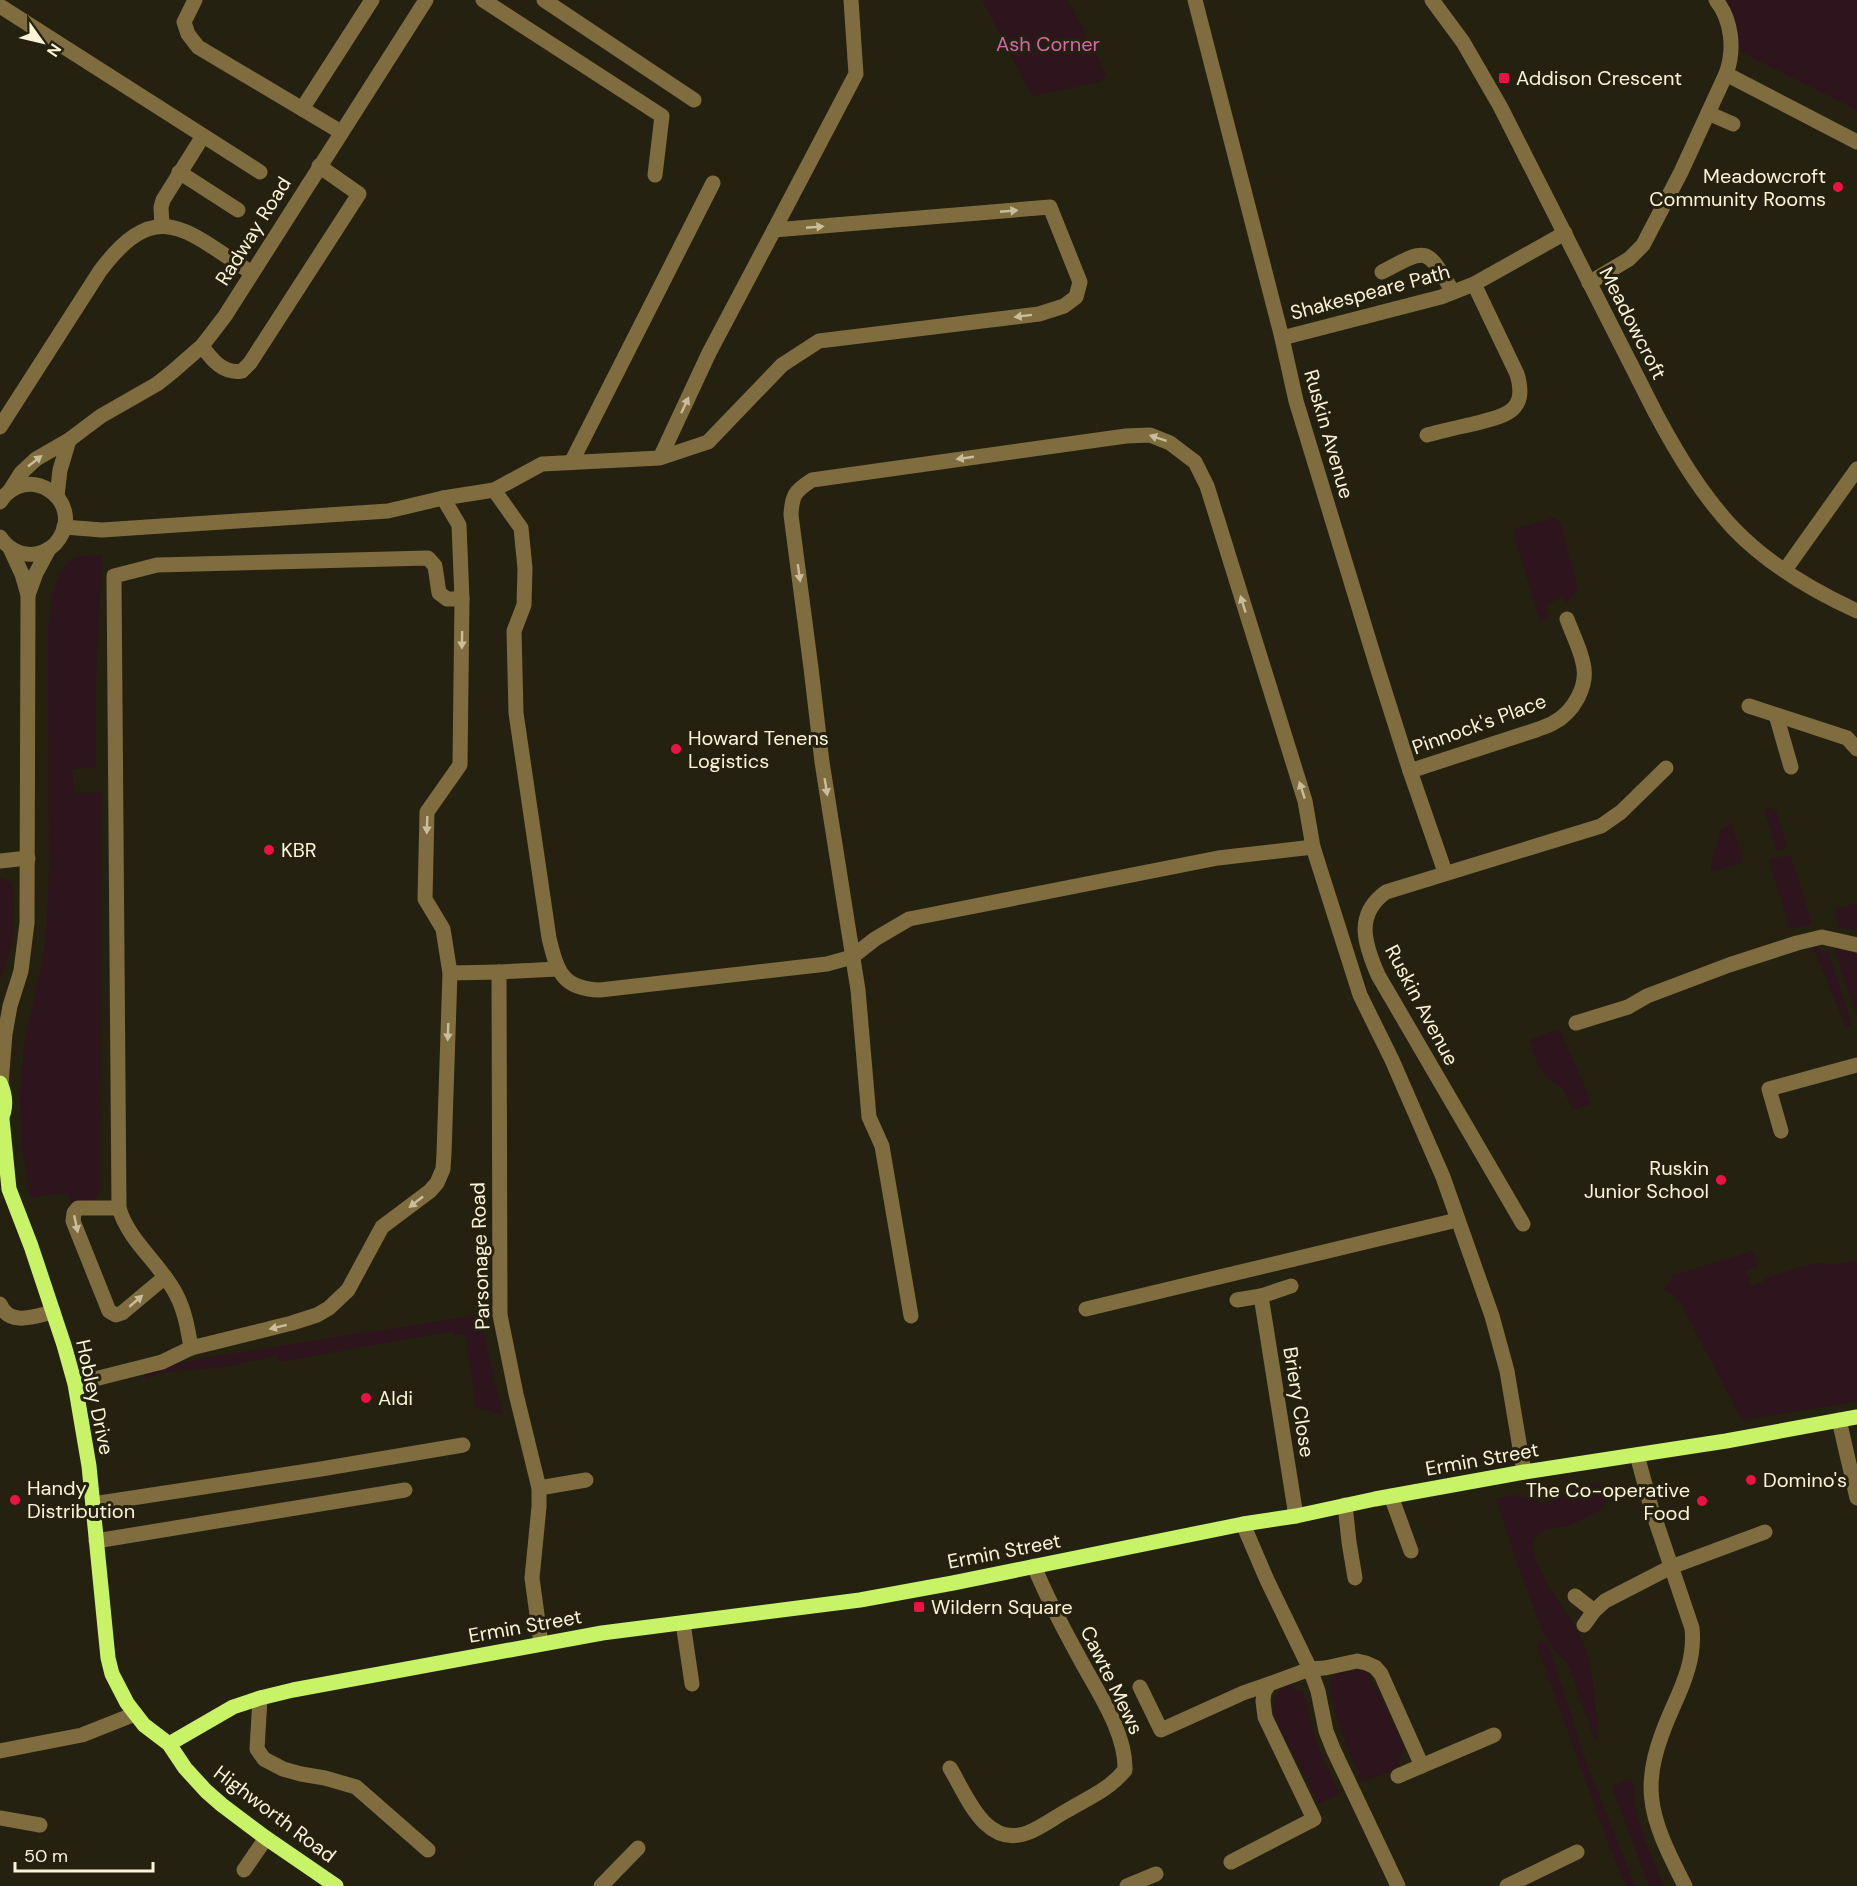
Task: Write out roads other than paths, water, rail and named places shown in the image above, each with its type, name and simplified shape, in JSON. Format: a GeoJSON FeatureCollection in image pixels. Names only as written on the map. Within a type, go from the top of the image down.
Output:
{"type":"FeatureCollection","features":[{"type":"Feature","properties":{"kind":"main road","name":"Hobley Drive"},"geometry":{"type":"LineString","coordinates":[[1,1084],[5,1096],[5,1108],[1,1120],[5,1183],[31,1246],[53,1312],[75,1384],[84,1431],[108,1658],[112,1674],[135,1714],[144,1725],[169,1744]]}},
{"type":"Feature","properties":{"kind":"main road","name":"Ermin Street"},"geometry":{"type":"LineString","coordinates":[[169,1744],[233,1707],[260,1698],[602,1633],[860,1600],[1391,1496],[1857,1417]]}},
{"type":"Feature","properties":{"kind":"main road","name":"Highworth Road"},"geometry":{"type":"LineString","coordinates":[[169,1744],[185,1768],[213,1798],[336,1886]]}},
{"type":"Feature","properties":{"kind":"street"},"geometry":{"type":"LineString","coordinates":[[195,0],[184,22],[188,34],[198,47],[341,132]]}},
{"type":"Feature","properties":{"kind":"street"},"geometry":{"type":"LineString","coordinates":[[302,109],[372,0]]}},
{"type":"Feature","properties":{"kind":"street","name":"Radway Road"},"geometry":{"type":"LineString","coordinates":[[4,497],[26,468],[46,452],[69,440],[101,416],[157,384],[202,346],[225,316],[426,0]]}},
{"type":"Feature","properties":{"kind":"street"},"geometry":{"type":"LineString","coordinates":[[483,0],[662,116],[655,175]]}},
{"type":"Feature","properties":{"kind":"street"},"geometry":{"type":"LineString","coordinates":[[544,0],[694,100]]}},
{"type":"Feature","properties":{"kind":"street"},"geometry":{"type":"LineString","coordinates":[[660,458],[709,353],[856,74],[851,0]]}},
{"type":"Feature","properties":{"kind":"street","name":"Ruskin Avenue"},"geometry":{"type":"LineString","coordinates":[[1195,0],[1296,400],[1410,771],[1445,872]]}},
{"type":"Feature","properties":{"kind":"street","name":"Meadowcroft"},"geometry":{"type":"LineString","coordinates":[[1432,0],[1462,42],[1500,106],[1665,431],[1693,478],[1735,529],[1761,552],[1812,589],[1857,611]]}},
{"type":"Feature","properties":{"kind":"street"},"geometry":{"type":"LineString","coordinates":[[1589,283],[1629,259],[1643,245],[1681,172],[1726,74],[1731,61],[1731,39],[1724,15],[1716,0]]}},
{"type":"Feature","properties":{"kind":"street"},"geometry":{"type":"LineString","coordinates":[[0,6],[260,172]]}},
{"type":"Feature","properties":{"kind":"street"},"geometry":{"type":"LineString","coordinates":[[1726,74],[1857,142]]}},
{"type":"Feature","properties":{"kind":"street"},"geometry":{"type":"LineString","coordinates":[[1708,113],[1733,124]]}},
{"type":"Feature","properties":{"kind":"street"},"geometry":{"type":"LineString","coordinates":[[162,226],[163,200],[203,136]]}},
{"type":"Feature","properties":{"kind":"street"},"geometry":{"type":"LineString","coordinates":[[202,346],[212,361],[230,372],[242,371],[250,363],[359,194],[320,166]]}},
{"type":"Feature","properties":{"kind":"street"},"geometry":{"type":"LineString","coordinates":[[179,172],[238,210]]}},
{"type":"Feature","properties":{"kind":"street"},"geometry":{"type":"LineString","coordinates":[[572,461],[713,183]]}},
{"type":"Feature","properties":{"kind":"street"},"geometry":{"type":"LineString","coordinates":[[64,527],[102,530],[388,511],[443,498],[494,490],[542,464],[660,458],[708,442],[782,365],[819,341],[1039,314],[1064,306],[1076,297],[1080,282],[1050,207],[774,230]]}},
{"type":"Feature","properties":{"kind":"street"},"geometry":{"type":"LineString","coordinates":[[0,427],[100,271],[114,253],[143,230],[162,226],[177,228],[252,273]]}},
{"type":"Feature","properties":{"kind":"street","name":"Shakespeare Path"},"geometry":{"type":"LineString","coordinates":[[1282,338],[1441,297],[1474,284],[1565,233]]}},
{"type":"Feature","properties":{"kind":"street"},"geometry":{"type":"LineString","coordinates":[[1382,272],[1411,257],[1424,255],[1435,262],[1453,292]]}},
{"type":"Feature","properties":{"kind":"street"},"geometry":{"type":"LineString","coordinates":[[1427,435],[1505,416],[1518,403],[1521,385],[1517,374],[1474,284]]}},
{"type":"Feature","properties":{"kind":"street"},"geometry":{"type":"LineString","coordinates":[[911,1316],[882,1146],[869,1117],[858,990],[822,762],[791,515],[792,502],[795,492],[812,480],[1126,436],[1158,437],[1180,449],[1195,462],[1207,486],[1305,801],[1313,848],[1360,995],[1392,1060],[1443,1177],[1492,1316],[1507,1371],[1524,1472]]}},
{"type":"Feature","properties":{"kind":"street"},"geometry":{"type":"LineString","coordinates":[[57,496],[60,470],[69,440]]}},
{"type":"Feature","properties":{"kind":"street"},"geometry":{"type":"LineString","coordinates":[[1785,570],[1857,469]]}},
{"type":"Feature","properties":{"kind":"street"},"geometry":{"type":"LineString","coordinates":[[4,497],[19,486],[30,484],[45,488],[57,496],[65,512],[64,527],[57,542],[49,549],[39,554],[28,554],[5,542]]}},
{"type":"Feature","properties":{"kind":"street"},"geometry":{"type":"LineString","coordinates":[[494,490],[521,528],[525,568],[524,605],[514,631],[516,713],[549,938],[558,969],[571,984],[582,989],[600,990],[827,964],[852,957],[875,939],[909,919],[1218,858],[1313,848]]}},
{"type":"Feature","properties":{"kind":"street"},"geometry":{"type":"LineString","coordinates":[[75,1384],[162,1362],[191,1348],[317,1315],[329,1308],[348,1290],[382,1227],[430,1191],[443,1170],[450,973],[443,929],[425,899],[427,834],[428,812],[460,765],[462,599],[459,525],[443,498]]}},
{"type":"Feature","properties":{"kind":"street"},"geometry":{"type":"LineString","coordinates":[[1,1084],[4,1042],[10,1006],[21,971],[25,939],[28,858],[28,595],[22,574],[5,542]]}},
{"type":"Feature","properties":{"kind":"street"},"geometry":{"type":"LineString","coordinates":[[28,595],[49,549]]}},
{"type":"Feature","properties":{"kind":"street"},"geometry":{"type":"LineString","coordinates":[[191,1348],[187,1326],[176,1293],[132,1236],[122,1219],[119,1208],[114,576],[157,565],[428,558],[435,566],[439,593],[447,599],[462,599]]}},
{"type":"Feature","properties":{"kind":"street","name":"Pinnock's Place"},"geometry":{"type":"LineString","coordinates":[[1410,771],[1536,730],[1555,722],[1567,712],[1582,690],[1584,664],[1566,619]]}},
{"type":"Feature","properties":{"kind":"street"},"geometry":{"type":"LineString","coordinates":[[1749,706],[1847,738],[1857,749]]}},
{"type":"Feature","properties":{"kind":"street"},"geometry":{"type":"LineString","coordinates":[[1776,715],[1791,767]]}},
{"type":"Feature","properties":{"kind":"street","name":"Ruskin Avenue"},"geometry":{"type":"LineString","coordinates":[[1523,1224],[1378,975],[1364,939],[1367,917],[1374,902],[1386,892],[1445,872],[1584,833],[1601,826],[1621,812],[1666,768]]}},
{"type":"Feature","properties":{"kind":"street"},"geometry":{"type":"LineString","coordinates":[[0,861],[28,858]]}},
{"type":"Feature","properties":{"kind":"street"},"geometry":{"type":"LineString","coordinates":[[1576,1023],[1628,1007],[1647,996],[1805,941],[1822,937],[1857,945]]}},
{"type":"Feature","properties":{"kind":"street"},"geometry":{"type":"LineString","coordinates":[[450,973],[558,969]]}},
{"type":"Feature","properties":{"kind":"street","name":"Parsonage Road"},"geometry":{"type":"LineString","coordinates":[[499,972],[500,1315],[503,1338],[539,1488],[532,1578],[541,1644]]}},
{"type":"Feature","properties":{"kind":"street"},"geometry":{"type":"LineString","coordinates":[[0,1021],[10,1006]]}},
{"type":"Feature","properties":{"kind":"street"},"geometry":{"type":"LineString","coordinates":[[1781,1131],[1769,1089],[1857,1065]]}},
{"type":"Feature","properties":{"kind":"street"},"geometry":{"type":"LineString","coordinates":[[119,1208],[78,1208],[74,1213],[73,1221],[108,1311],[116,1315],[122,1313],[165,1277]]}},
{"type":"Feature","properties":{"kind":"street"},"geometry":{"type":"LineString","coordinates":[[1086,1309],[1457,1220]]}},
{"type":"Feature","properties":{"kind":"street"},"geometry":{"type":"LineString","coordinates":[[1237,1300],[1261,1296],[1291,1286]]}},
{"type":"Feature","properties":{"kind":"street","name":"Briery Close"},"geometry":{"type":"LineString","coordinates":[[1261,1296],[1296,1516]]}},
{"type":"Feature","properties":{"kind":"street"},"geometry":{"type":"LineString","coordinates":[[0,1304],[3,1312],[16,1318],[28,1318],[53,1312]]}},
{"type":"Feature","properties":{"kind":"street"},"geometry":{"type":"LineString","coordinates":[[1839,1420],[1857,1498]]}},
{"type":"Feature","properties":{"kind":"street"},"geometry":{"type":"LineString","coordinates":[[93,1504],[332,1468],[463,1445]]}},
{"type":"Feature","properties":{"kind":"street"},"geometry":{"type":"LineString","coordinates":[[1637,1455],[1651,1507],[1689,1614],[1694,1644],[1690,1665],[1654,1757],[1651,1795],[1654,1818],[1685,1886]]}},
{"type":"Feature","properties":{"kind":"street"},"geometry":{"type":"LineString","coordinates":[[539,1488],[586,1480]]}},
{"type":"Feature","properties":{"kind":"street"},"geometry":{"type":"LineString","coordinates":[[96,1541],[405,1490]]}},
{"type":"Feature","properties":{"kind":"street"},"geometry":{"type":"LineString","coordinates":[[1391,1496],[1411,1551]]}},
{"type":"Feature","properties":{"kind":"street"},"geometry":{"type":"LineString","coordinates":[[1345,1505],[1355,1578]]}},
{"type":"Feature","properties":{"kind":"street"},"geometry":{"type":"LineString","coordinates":[[1243,1524],[1310,1669],[1318,1691],[1326,1731],[1334,1750],[1398,1886]]}},
{"type":"Feature","properties":{"kind":"street"},"geometry":{"type":"LineString","coordinates":[[1584,1625],[1594,1611],[1611,1598],[1671,1567],[1765,1532]]}},
{"type":"Feature","properties":{"kind":"street","name":"Cawte Mews"},"geometry":{"type":"LineString","coordinates":[[950,1768],[987,1826],[998,1833],[1013,1836],[1030,1832],[1111,1784],[1125,1770],[1123,1748],[1109,1714],[1048,1601],[1034,1566]]}},
{"type":"Feature","properties":{"kind":"street"},"geometry":{"type":"LineString","coordinates":[[1575,1596],[1594,1611]]}},
{"type":"Feature","properties":{"kind":"street"},"geometry":{"type":"LineString","coordinates":[[683,1623],[692,1684]]}},
{"type":"Feature","properties":{"kind":"street"},"geometry":{"type":"LineString","coordinates":[[1140,1687],[1161,1730],[1244,1693],[1310,1669],[1356,1661],[1366,1663],[1375,1667],[1381,1674],[1422,1766]]}},
{"type":"Feature","properties":{"kind":"street"},"geometry":{"type":"LineString","coordinates":[[1231,1862],[1314,1819],[1265,1717],[1264,1692],[1269,1684]]}},
{"type":"Feature","properties":{"kind":"street"},"geometry":{"type":"LineString","coordinates":[[260,1698],[257,1749],[264,1759],[301,1774],[356,1787],[429,1850]]}},
{"type":"Feature","properties":{"kind":"street"},"geometry":{"type":"LineString","coordinates":[[0,1751],[65,1740],[92,1732],[135,1714]]}},
{"type":"Feature","properties":{"kind":"street"},"geometry":{"type":"LineString","coordinates":[[1398,1776],[1494,1735]]}},
{"type":"Feature","properties":{"kind":"street"},"geometry":{"type":"LineString","coordinates":[[0,1818],[40,1825]]}},
{"type":"Feature","properties":{"kind":"street"},"geometry":{"type":"LineString","coordinates":[[244,1870],[266,1838]]}},
{"type":"Feature","properties":{"kind":"street"},"geometry":{"type":"LineString","coordinates":[[601,1886],[638,1848]]}},
{"type":"Feature","properties":{"kind":"street"},"geometry":{"type":"LineString","coordinates":[[1507,1886],[1577,1852]]}},
{"type":"Feature","properties":{"kind":"street"},"geometry":{"type":"LineString","coordinates":[[1127,1886],[1156,1874]]}},
{"type":"Feature","properties":{"kind":"place","name":"Addison Crescent"},"geometry":{"type":"Point","coordinates":[1504,78]}},
{"type":"Feature","properties":{"kind":"place","name":"Meadowcroft Community Rooms"},"geometry":{"type":"Point","coordinates":[1838,187]}},
{"type":"Feature","properties":{"kind":"place","name":"Howard Tenens Logistics"},"geometry":{"type":"Point","coordinates":[676,749]}},
{"type":"Feature","properties":{"kind":"place","name":"KBR"},"geometry":{"type":"Point","coordinates":[269,850]}},
{"type":"Feature","properties":{"kind":"place","name":"Ruskin Junior School"},"geometry":{"type":"Point","coordinates":[1721,1180]}},
{"type":"Feature","properties":{"kind":"place","name":"Aldi"},"geometry":{"type":"Point","coordinates":[366,1398]}},
{"type":"Feature","properties":{"kind":"place","name":"Domino's"},"geometry":{"type":"Point","coordinates":[1751,1480]}},
{"type":"Feature","properties":{"kind":"place","name":"Handy Distribution"},"geometry":{"type":"Point","coordinates":[15,1500]}},
{"type":"Feature","properties":{"kind":"place","name":"The Co-operative Food"},"geometry":{"type":"Point","coordinates":[1702,1501]}},
{"type":"Feature","properties":{"kind":"place","name":"Wildern Square"},"geometry":{"type":"Point","coordinates":[919,1607]}},
{"type":"Feature","properties":{"kind":"park label","name":"Ash Corner"},"geometry":{"type":"Point","coordinates":[1048,44]}}]}
